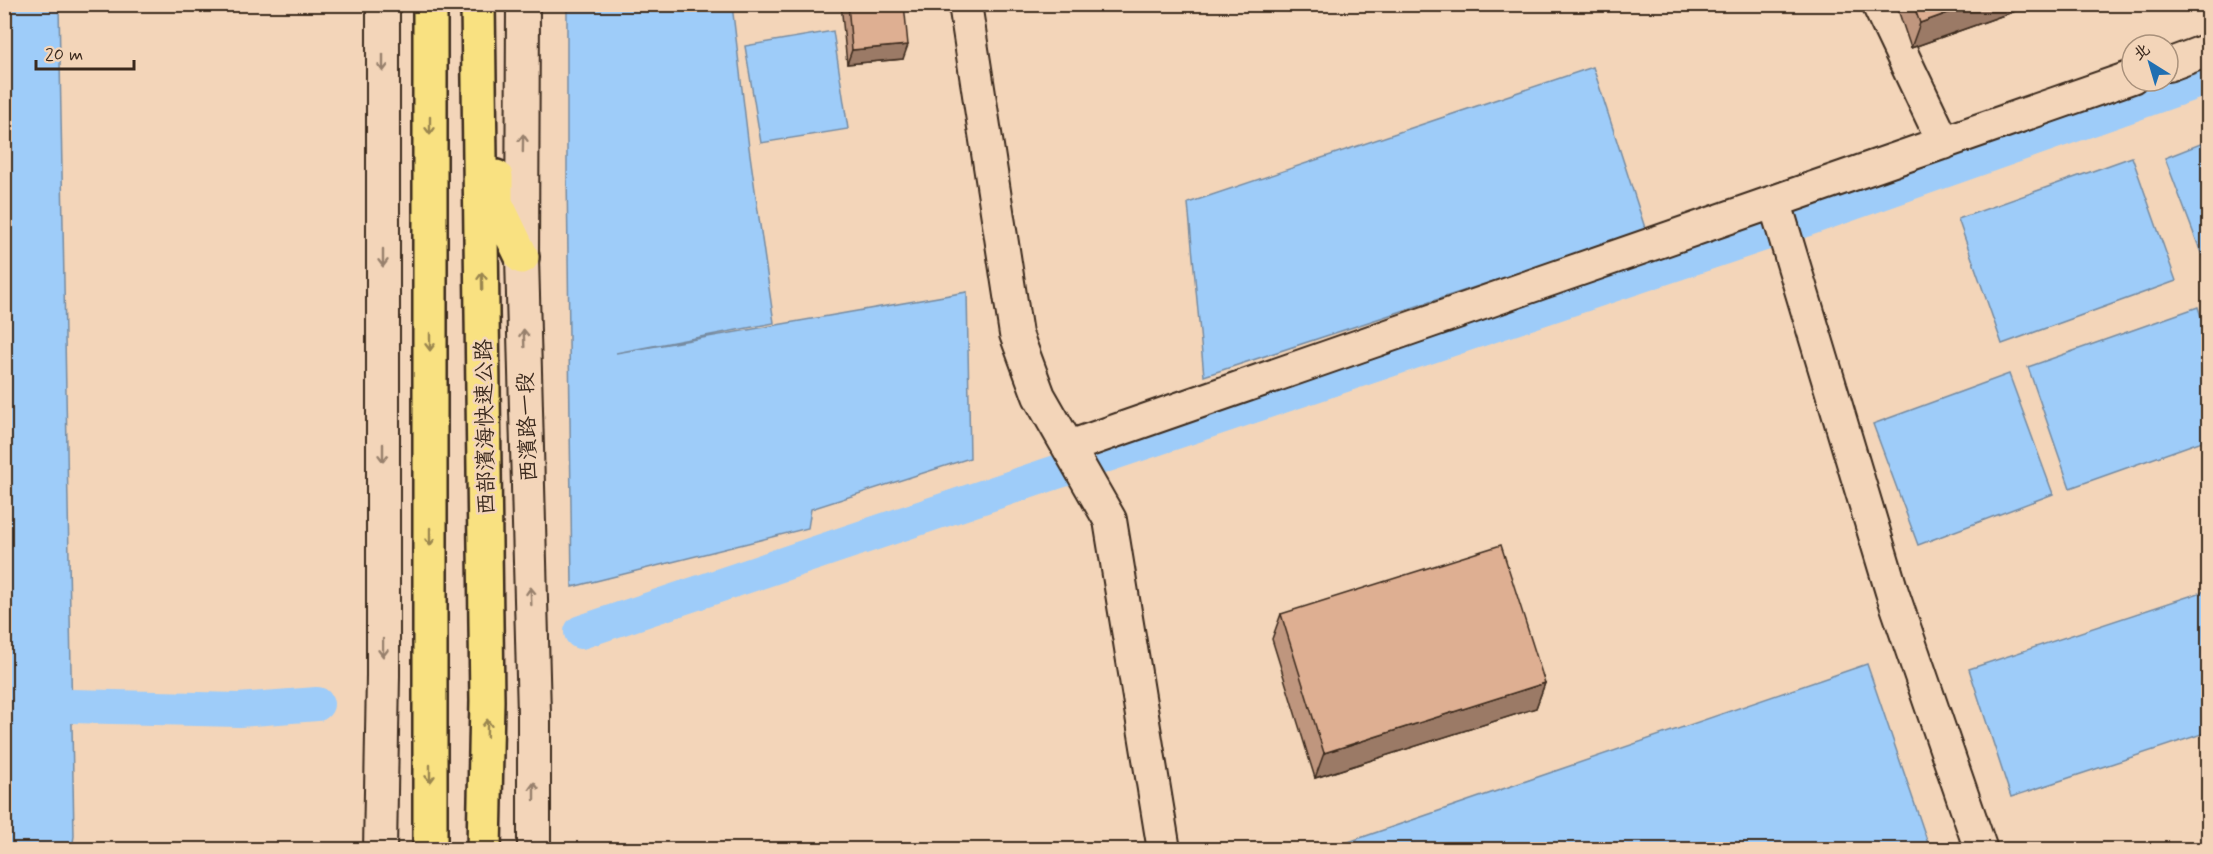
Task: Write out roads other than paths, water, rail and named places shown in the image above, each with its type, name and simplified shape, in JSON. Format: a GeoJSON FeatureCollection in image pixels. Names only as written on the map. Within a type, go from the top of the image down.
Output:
{"type":"FeatureCollection","features":[{"type":"Feature","properties":{"kind":"highway"},"geometry":{"type":"LineString","coordinates":[[430,4],[430,849]]}},
{"type":"Feature","properties":{"kind":"highway","name":"西部濱海快速公路"},"geometry":{"type":"LineString","coordinates":[[478,4],[487,701],[484,849]]}},
{"type":"Feature","properties":{"kind":"highway"},"geometry":{"type":"LineString","coordinates":[[496,4],[496,203],[522,257]]}},
{"type":"Feature","properties":{"kind":"street"},"geometry":{"type":"LineString","coordinates":[[380,849],[383,675],[383,4]]}},
{"type":"Feature","properties":{"kind":"street","name":"西濱路一段"},"geometry":{"type":"LineString","coordinates":[[523,4],[522,257],[534,714],[534,849]]}},
{"type":"Feature","properties":{"kind":"street"},"geometry":{"type":"LineString","coordinates":[[965,4],[1016,334],[1039,396],[1110,520],[1164,849]]}},
{"type":"Feature","properties":{"kind":"street"},"geometry":{"type":"LineString","coordinates":[[1878,4],[1944,143]]}},
{"type":"Feature","properties":{"kind":"street"},"geometry":{"type":"LineString","coordinates":[[2180,60],[2208,50]]}},
{"type":"Feature","properties":{"kind":"street"},"geometry":{"type":"LineString","coordinates":[[1069,447],[2120,81]]}},
{"type":"Feature","properties":{"kind":"street"},"geometry":{"type":"LineString","coordinates":[[1774,203],[1892,592],[1981,849]]}},
{"type":"Feature","properties":{"kind":"water"},"geometry":{"type":"Polygon","coordinates":[[[5,4],[59,5],[74,836],[72,849],[5,849],[5,4]]]}},
{"type":"Feature","properties":{"kind":"water"},"geometry":{"type":"Polygon","coordinates":[[[567,5],[732,5],[749,148],[774,323],[616,353],[967,292],[970,458],[811,509],[808,528],[572,587],[567,5]]]}},
{"type":"Feature","properties":{"kind":"water"},"geometry":{"type":"Polygon","coordinates":[[[833,31],[848,129],[761,143],[745,46],[833,31]]]}},
{"type":"Feature","properties":{"kind":"water"},"geometry":{"type":"Polygon","coordinates":[[[1593,67],[1646,231],[1204,376],[1188,203],[1593,67]]]}},
{"type":"Feature","properties":{"kind":"water"},"geometry":{"type":"Polygon","coordinates":[[[2208,141],[2208,271],[2165,158],[2208,141]]]}},
{"type":"Feature","properties":{"kind":"water"},"geometry":{"type":"Polygon","coordinates":[[[2132,157],[2176,281],[2002,344],[1958,219],[2132,157]]]}},
{"type":"Feature","properties":{"kind":"water"},"geometry":{"type":"Polygon","coordinates":[[[2198,307],[2208,338],[2208,439],[2070,488],[2028,367],[2198,307]]]}},
{"type":"Feature","properties":{"kind":"water"},"geometry":{"type":"Polygon","coordinates":[[[2009,374],[2053,494],[1918,545],[1873,424],[2009,374]]]}},
{"type":"Feature","properties":{"kind":"water"},"geometry":{"type":"Polygon","coordinates":[[[2208,590],[2208,732],[2011,797],[1969,669],[2208,590]]]}},
{"type":"Feature","properties":{"kind":"water"},"geometry":{"type":"Polygon","coordinates":[[[1867,664],[1930,849],[1328,849],[1867,664]]]}},
{"type":"Feature","properties":{"kind":"waterway"},"geometry":{"type":"LineString","coordinates":[[581,632],[1788,226],[2208,78]]}},
{"type":"Feature","properties":{"kind":"waterway"},"geometry":{"type":"LineString","coordinates":[[71,706],[239,710],[317,704]]}}]}
